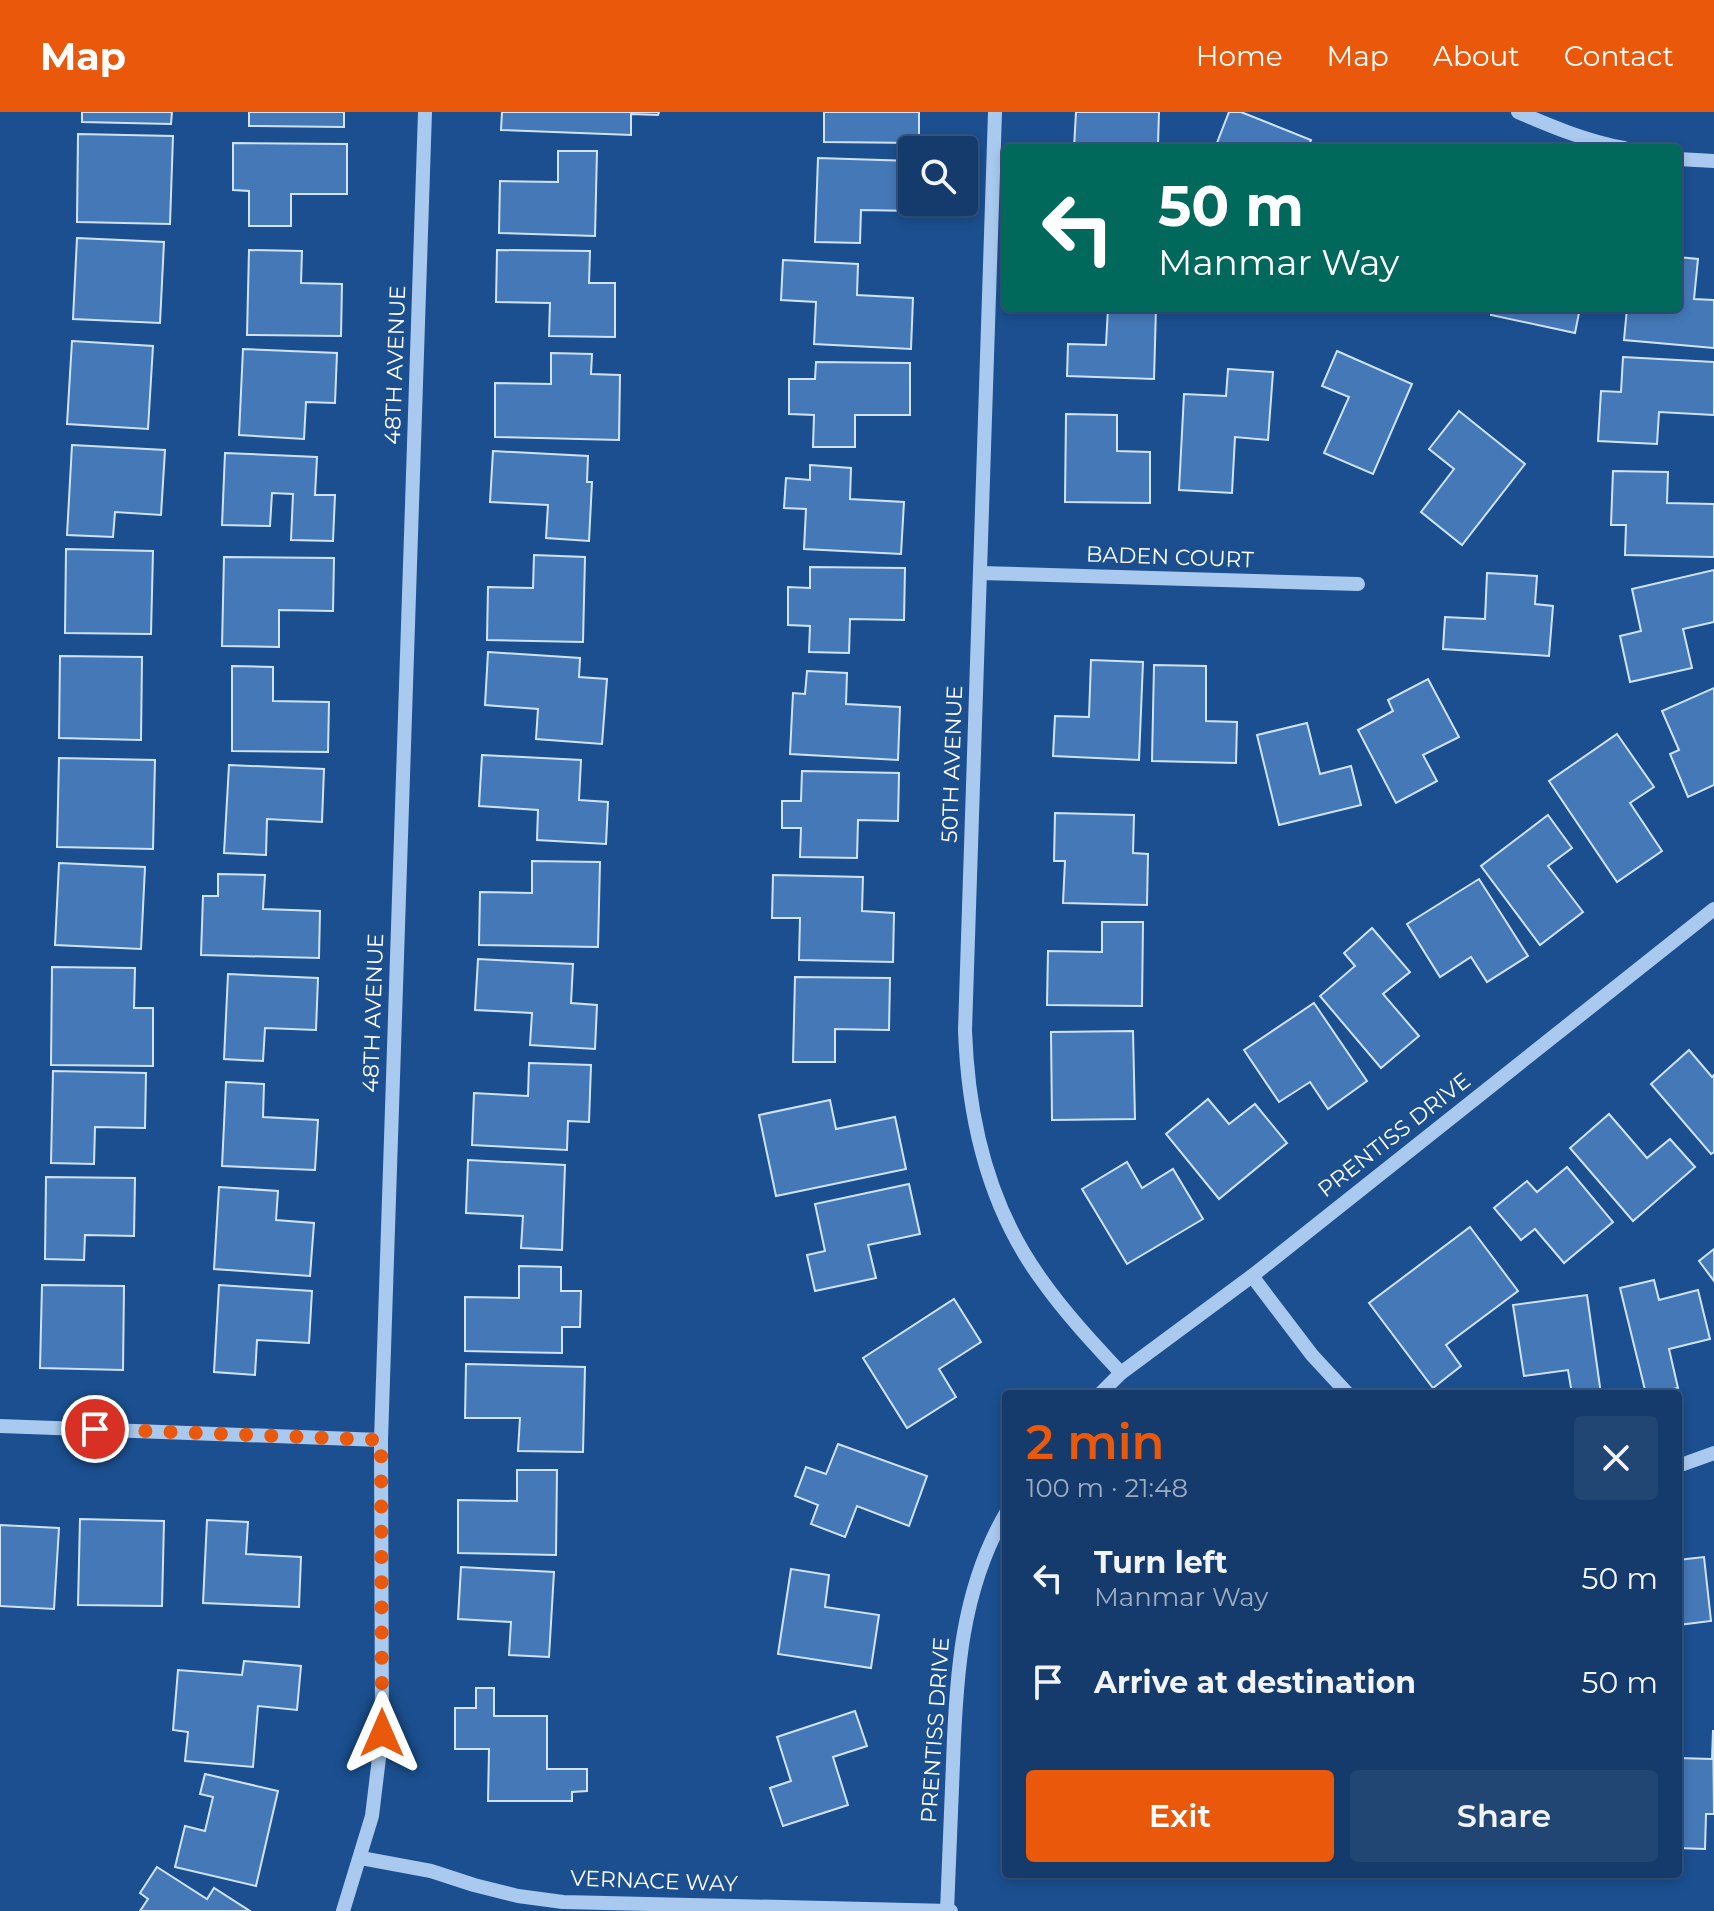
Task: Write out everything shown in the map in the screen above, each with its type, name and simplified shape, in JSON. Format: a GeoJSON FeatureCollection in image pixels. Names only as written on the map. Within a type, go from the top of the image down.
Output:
{"type":"FeatureCollection","features":[{"type":"Feature","properties":{"kind":"street","name":"48TH AVENUE"},"geometry":{"type":"LineString","coordinates":[[343,1911],[372,1816],[382,1733],[381,1440],[425,112]]}},
{"type":"Feature","properties":{"kind":"street","name":"50TH AVENUE"},"geometry":{"type":"LineString","coordinates":[[995,112],[966,1073],[972,1116],[992,1187],[1017,1240],[1057,1301],[1121,1373]]}},
{"type":"Feature","properties":{"kind":"street"},"geometry":{"type":"LineString","coordinates":[[1518,112],[1556,129],[1602,144]]}},
{"type":"Feature","properties":{"kind":"street"},"geometry":{"type":"LineString","coordinates":[[1682,159],[1714,161]]}},
{"type":"Feature","properties":{"kind":"street","name":"BADEN COURT"},"geometry":{"type":"LineString","coordinates":[[980,573],[1358,584]]}},
{"type":"Feature","properties":{"kind":"street","name":"PRENTISS DRIVE"},"geometry":{"type":"LineString","coordinates":[[1104,1390],[1121,1373],[1252,1276],[1714,909]]}},
{"type":"Feature","properties":{"kind":"street"},"geometry":{"type":"LineString","coordinates":[[1252,1276],[1312,1355],[1344,1390]]}},
{"type":"Feature","properties":{"kind":"street"},"geometry":{"type":"LineString","coordinates":[[0,1426],[381,1440]]}},
{"type":"Feature","properties":{"kind":"street"},"geometry":{"type":"LineString","coordinates":[[1682,1465],[1714,1453]]}},
{"type":"Feature","properties":{"kind":"street","name":"PRENTISS DRIVE"},"geometry":{"type":"LineString","coordinates":[[949,1911],[960,1649],[973,1589],[1002,1520]]}},
{"type":"Feature","properties":{"kind":"street","name":"VERNACE WAY"},"geometry":{"type":"LineString","coordinates":[[361,1858],[431,1871],[518,1896],[563,1902],[949,1911]]}},
{"type":"Feature","properties":{"kind":"building"},"geometry":{"type":"Polygon","coordinates":[[[82,112],[172,112],[171,124],[82,122],[82,112]]]}},
{"type":"Feature","properties":{"kind":"building"},"geometry":{"type":"Polygon","coordinates":[[[249,112],[344,112],[344,127],[249,126],[249,112]]]}},
{"type":"Feature","properties":{"kind":"building"},"geometry":{"type":"Polygon","coordinates":[[[502,112],[659,112],[658,115],[631,114],[631,135],[501,130],[502,112]]]}},
{"type":"Feature","properties":{"kind":"building"},"geometry":{"type":"Polygon","coordinates":[[[824,112],[919,112],[919,136],[898,136],[898,143],[824,142],[824,112]]]}},
{"type":"Feature","properties":{"kind":"building"},"geometry":{"type":"Polygon","coordinates":[[[1076,112],[1159,112],[1158,144],[1074,144],[1076,112]]]}},
{"type":"Feature","properties":{"kind":"building"},"geometry":{"type":"Polygon","coordinates":[[[1229,112],[1241,112],[1311,140],[1310,144],[1217,144],[1229,112]]]}},
{"type":"Feature","properties":{"kind":"building"},"geometry":{"type":"Polygon","coordinates":[[[78,134],[173,136],[170,224],[77,222],[78,134]]]}},
{"type":"Feature","properties":{"kind":"building"},"geometry":{"type":"Polygon","coordinates":[[[233,143],[347,144],[347,194],[291,194],[291,226],[249,226],[249,191],[233,190],[233,143]]]}},
{"type":"Feature","properties":{"kind":"building"},"geometry":{"type":"Polygon","coordinates":[[[558,151],[597,151],[595,236],[499,233],[500,181],[558,182],[558,151]]]}},
{"type":"Feature","properties":{"kind":"building"},"geometry":{"type":"Polygon","coordinates":[[[818,158],[898,161],[898,211],[861,210],[860,243],[815,242],[818,158]]]}},
{"type":"Feature","properties":{"kind":"building"},"geometry":{"type":"Polygon","coordinates":[[[77,238],[164,242],[160,323],[73,319],[77,238]]]}},
{"type":"Feature","properties":{"kind":"building"},"geometry":{"type":"Polygon","coordinates":[[[249,250],[302,251],[301,283],[342,284],[341,336],[247,335],[249,250]]]}},
{"type":"Feature","properties":{"kind":"building"},"geometry":{"type":"Polygon","coordinates":[[[497,250],[590,251],[589,283],[615,283],[615,337],[549,336],[550,303],[496,302],[497,250]]]}},
{"type":"Feature","properties":{"kind":"building"},"geometry":{"type":"Polygon","coordinates":[[[1682,257],[1698,259],[1694,299],[1714,300],[1714,348],[1624,340],[1627,312],[1682,312],[1682,257]]]}},
{"type":"Feature","properties":{"kind":"building"},"geometry":{"type":"Polygon","coordinates":[[[783,260],[858,264],[857,295],[913,298],[911,349],[814,344],[816,302],[781,300],[783,260]]]}},
{"type":"Feature","properties":{"kind":"building"},"geometry":{"type":"Polygon","coordinates":[[[1108,312],[1156,312],[1154,379],[1067,376],[1068,344],[1106,345],[1108,312]]]}},
{"type":"Feature","properties":{"kind":"building"},"geometry":{"type":"Polygon","coordinates":[[[1491,312],[1579,312],[1575,333],[1491,315],[1491,312]]]}},
{"type":"Feature","properties":{"kind":"building"},"geometry":{"type":"Polygon","coordinates":[[[72,341],[153,346],[148,429],[67,424],[72,341]]]}},
{"type":"Feature","properties":{"kind":"building"},"geometry":{"type":"Polygon","coordinates":[[[243,349],[337,353],[335,403],[306,402],[304,439],[239,435],[243,349]]]}},
{"type":"Feature","properties":{"kind":"building"},"geometry":{"type":"Polygon","coordinates":[[[1337,351],[1412,384],[1373,474],[1324,453],[1349,397],[1322,386],[1337,351]]]}},
{"type":"Feature","properties":{"kind":"building"},"geometry":{"type":"Polygon","coordinates":[[[551,353],[592,354],[591,374],[620,375],[619,440],[495,437],[495,383],[551,384],[551,353]]]}},
{"type":"Feature","properties":{"kind":"building"},"geometry":{"type":"Polygon","coordinates":[[[1623,357],[1714,362],[1714,415],[1659,412],[1657,444],[1598,441],[1601,391],[1621,392],[1623,357]]]}},
{"type":"Feature","properties":{"kind":"building"},"geometry":{"type":"Polygon","coordinates":[[[816,362],[910,363],[910,415],[855,415],[855,447],[813,447],[814,415],[789,414],[789,379],[815,379],[816,362]]]}},
{"type":"Feature","properties":{"kind":"building"},"geometry":{"type":"Polygon","coordinates":[[[1228,369],[1273,372],[1268,440],[1235,437],[1232,493],[1179,490],[1184,394],[1226,396],[1228,369]]]}},
{"type":"Feature","properties":{"kind":"building"},"geometry":{"type":"Polygon","coordinates":[[[1459,411],[1525,464],[1462,545],[1421,512],[1454,469],[1429,449],[1459,411]]]}},
{"type":"Feature","properties":{"kind":"building"},"geometry":{"type":"Polygon","coordinates":[[[1066,414],[1117,415],[1117,451],[1150,452],[1150,503],[1065,502],[1066,414]]]}},
{"type":"Feature","properties":{"kind":"building"},"geometry":{"type":"Polygon","coordinates":[[[72,445],[165,450],[161,515],[115,512],[113,537],[67,535],[72,445]]]}},
{"type":"Feature","properties":{"kind":"building"},"geometry":{"type":"Polygon","coordinates":[[[493,451],[588,456],[587,482],[592,482],[589,541],[546,538],[548,505],[490,502],[493,451]]]}},
{"type":"Feature","properties":{"kind":"building"},"geometry":{"type":"Polygon","coordinates":[[[225,453],[317,457],[315,495],[335,495],[333,541],[291,540],[293,494],[272,493],[270,526],[222,525],[225,453]]]}},
{"type":"Feature","properties":{"kind":"building"},"geometry":{"type":"Polygon","coordinates":[[[810,465],[851,468],[850,499],[904,502],[901,554],[804,549],[806,509],[784,508],[786,478],[810,480],[810,465]]]}},
{"type":"Feature","properties":{"kind":"building"},"geometry":{"type":"Polygon","coordinates":[[[1613,471],[1668,472],[1667,503],[1714,504],[1714,557],[1625,555],[1626,525],[1611,525],[1613,471]]]}},
{"type":"Feature","properties":{"kind":"building"},"geometry":{"type":"Polygon","coordinates":[[[66,549],[153,551],[151,634],[65,633],[66,549]]]}},
{"type":"Feature","properties":{"kind":"building"},"geometry":{"type":"Polygon","coordinates":[[[534,555],[585,557],[583,642],[487,640],[488,587],[533,588],[534,555]]]}},
{"type":"Feature","properties":{"kind":"building"},"geometry":{"type":"Polygon","coordinates":[[[224,557],[334,558],[333,611],[279,610],[279,647],[222,646],[224,557]]]}},
{"type":"Feature","properties":{"kind":"building"},"geometry":{"type":"Polygon","coordinates":[[[810,567],[905,568],[904,620],[850,619],[849,653],[809,652],[810,626],[788,625],[788,587],[810,588],[810,567]]]}},
{"type":"Feature","properties":{"kind":"building"},"geometry":{"type":"Polygon","coordinates":[[[1714,570],[1714,622],[1683,629],[1692,668],[1630,682],[1620,636],[1641,631],[1632,589],[1714,570]]]}},
{"type":"Feature","properties":{"kind":"building"},"geometry":{"type":"Polygon","coordinates":[[[1487,573],[1537,576],[1535,604],[1553,606],[1549,656],[1443,649],[1445,617],[1485,619],[1487,573]]]}},
{"type":"Feature","properties":{"kind":"building"},"geometry":{"type":"Polygon","coordinates":[[[488,652],[580,658],[579,677],[607,679],[602,744],[536,739],[538,709],[485,705],[488,652]]]}},
{"type":"Feature","properties":{"kind":"building"},"geometry":{"type":"Polygon","coordinates":[[[60,656],[142,657],[141,740],[59,738],[60,656]]]}},
{"type":"Feature","properties":{"kind":"building"},"geometry":{"type":"Polygon","coordinates":[[[1091,660],[1143,662],[1139,760],[1053,756],[1055,716],[1089,717],[1091,660]]]}},
{"type":"Feature","properties":{"kind":"building"},"geometry":{"type":"Polygon","coordinates":[[[1154,665],[1206,666],[1206,721],[1237,722],[1236,763],[1152,761],[1154,665]]]}},
{"type":"Feature","properties":{"kind":"building"},"geometry":{"type":"Polygon","coordinates":[[[232,666],[273,667],[273,701],[329,702],[328,752],[232,751],[232,666]]]}},
{"type":"Feature","properties":{"kind":"building"},"geometry":{"type":"Polygon","coordinates":[[[807,671],[847,673],[846,704],[900,707],[898,760],[790,754],[793,693],[805,694],[807,671]]]}},
{"type":"Feature","properties":{"kind":"building"},"geometry":{"type":"Polygon","coordinates":[[[1428,679],[1459,737],[1423,755],[1437,781],[1396,803],[1358,730],[1393,711],[1388,700],[1428,679]]]}},
{"type":"Feature","properties":{"kind":"building"},"geometry":{"type":"Polygon","coordinates":[[[1714,688],[1714,785],[1688,797],[1670,754],[1679,750],[1662,711],[1714,688]]]}},
{"type":"Feature","properties":{"kind":"building"},"geometry":{"type":"Polygon","coordinates":[[[1307,723],[1320,774],[1351,766],[1361,805],[1279,825],[1257,735],[1307,723]]]}},
{"type":"Feature","properties":{"kind":"building"},"geometry":{"type":"Polygon","coordinates":[[[1617,734],[1654,787],[1630,803],[1662,851],[1617,882],[1549,781],[1617,734]]]}},
{"type":"Feature","properties":{"kind":"building"},"geometry":{"type":"Polygon","coordinates":[[[482,755],[581,760],[579,800],[608,802],[606,844],[537,840],[538,810],[479,806],[482,755]]]}},
{"type":"Feature","properties":{"kind":"building"},"geometry":{"type":"Polygon","coordinates":[[[59,758],[155,760],[153,849],[57,847],[59,758]]]}},
{"type":"Feature","properties":{"kind":"building"},"geometry":{"type":"Polygon","coordinates":[[[229,765],[324,769],[322,822],[267,819],[266,855],[224,853],[229,765]]]}},
{"type":"Feature","properties":{"kind":"building"},"geometry":{"type":"Polygon","coordinates":[[[802,771],[899,773],[898,821],[858,820],[857,858],[800,857],[801,828],[782,828],[782,801],[801,801],[802,771]]]}},
{"type":"Feature","properties":{"kind":"building"},"geometry":{"type":"Polygon","coordinates":[[[1055,813],[1134,815],[1133,853],[1148,854],[1147,905],[1063,903],[1065,861],[1054,861],[1055,813]]]}},
{"type":"Feature","properties":{"kind":"building"},"geometry":{"type":"Polygon","coordinates":[[[1548,815],[1572,848],[1548,866],[1583,912],[1540,945],[1481,866],[1548,815]]]}},
{"type":"Feature","properties":{"kind":"building"},"geometry":{"type":"Polygon","coordinates":[[[532,861],[600,862],[598,947],[479,945],[480,892],[532,893],[532,861]]]}},
{"type":"Feature","properties":{"kind":"building"},"geometry":{"type":"Polygon","coordinates":[[[59,863],[145,867],[141,949],[55,945],[59,863]]]}},
{"type":"Feature","properties":{"kind":"building"},"geometry":{"type":"Polygon","coordinates":[[[218,874],[265,875],[263,909],[320,911],[319,958],[201,955],[203,896],[218,896],[218,874]]]}},
{"type":"Feature","properties":{"kind":"building"},"geometry":{"type":"Polygon","coordinates":[[[773,875],[863,877],[862,911],[894,913],[893,962],[799,960],[800,918],[772,918],[773,875]]]}},
{"type":"Feature","properties":{"kind":"building"},"geometry":{"type":"Polygon","coordinates":[[[1479,879],[1528,956],[1487,982],[1471,957],[1440,977],[1407,924],[1479,879]]]}},
{"type":"Feature","properties":{"kind":"building"},"geometry":{"type":"Polygon","coordinates":[[[1102,922],[1143,922],[1142,1006],[1047,1005],[1048,951],[1102,952],[1102,922]]]}},
{"type":"Feature","properties":{"kind":"building"},"geometry":{"type":"Polygon","coordinates":[[[1372,928],[1410,972],[1383,994],[1419,1036],[1381,1068],[1320,996],[1355,966],[1344,953],[1372,928]]]}},
{"type":"Feature","properties":{"kind":"building"},"geometry":{"type":"Polygon","coordinates":[[[478,959],[573,964],[571,1003],[597,1005],[595,1049],[530,1045],[532,1013],[475,1010],[478,959]]]}},
{"type":"Feature","properties":{"kind":"building"},"geometry":{"type":"Polygon","coordinates":[[[52,967],[135,968],[134,1008],[153,1008],[153,1066],[51,1065],[52,967]]]}},
{"type":"Feature","properties":{"kind":"building"},"geometry":{"type":"Polygon","coordinates":[[[228,974],[318,978],[316,1030],[265,1028],[263,1061],[224,1059],[228,974]]]}},
{"type":"Feature","properties":{"kind":"building"},"geometry":{"type":"Polygon","coordinates":[[[795,977],[890,978],[889,1030],[835,1029],[835,1062],[793,1062],[795,977]]]}},
{"type":"Feature","properties":{"kind":"building"},"geometry":{"type":"Polygon","coordinates":[[[1314,1003],[1367,1081],[1328,1109],[1310,1082],[1279,1102],[1244,1050],[1314,1003]]]}},
{"type":"Feature","properties":{"kind":"building"},"geometry":{"type":"Polygon","coordinates":[[[1133,1031],[1135,1119],[1052,1120],[1051,1032],[1133,1031]]]}},
{"type":"Feature","properties":{"kind":"building"},"geometry":{"type":"Polygon","coordinates":[[[1689,1050],[1712,1077],[1714,1075],[1714,1152],[1711,1154],[1651,1084],[1689,1050]]]}},
{"type":"Feature","properties":{"kind":"building"},"geometry":{"type":"Polygon","coordinates":[[[529,1063],[591,1065],[589,1122],[568,1121],[567,1150],[472,1145],[474,1093],[528,1096],[529,1063]]]}},
{"type":"Feature","properties":{"kind":"building"},"geometry":{"type":"Polygon","coordinates":[[[53,1071],[146,1073],[145,1128],[95,1127],[94,1164],[51,1163],[53,1071]]]}},
{"type":"Feature","properties":{"kind":"building"},"geometry":{"type":"Polygon","coordinates":[[[226,1082],[264,1084],[263,1117],[318,1120],[315,1170],[222,1166],[226,1082]]]}},
{"type":"Feature","properties":{"kind":"building"},"geometry":{"type":"Polygon","coordinates":[[[1208,1099],[1229,1124],[1255,1104],[1287,1143],[1219,1199],[1166,1134],[1208,1099]]]}},
{"type":"Feature","properties":{"kind":"building"},"geometry":{"type":"Polygon","coordinates":[[[830,1100],[836,1129],[895,1117],[906,1169],[776,1196],[759,1115],[830,1100]]]}},
{"type":"Feature","properties":{"kind":"building"},"geometry":{"type":"Polygon","coordinates":[[[1609,1114],[1647,1158],[1670,1139],[1695,1167],[1633,1221],[1570,1148],[1609,1114]]]}},
{"type":"Feature","properties":{"kind":"building"},"geometry":{"type":"Polygon","coordinates":[[[468,1160],[565,1165],[562,1250],[521,1248],[523,1216],[466,1213],[468,1160]]]}},
{"type":"Feature","properties":{"kind":"building"},"geometry":{"type":"Polygon","coordinates":[[[1127,1162],[1142,1188],[1173,1169],[1203,1219],[1127,1264],[1082,1189],[1127,1162]]]}},
{"type":"Feature","properties":{"kind":"building"},"geometry":{"type":"Polygon","coordinates":[[[1567,1167],[1613,1222],[1564,1263],[1535,1229],[1521,1240],[1494,1208],[1527,1181],[1537,1192],[1567,1167]]]}},
{"type":"Feature","properties":{"kind":"building"},"geometry":{"type":"Polygon","coordinates":[[[46,1177],[135,1178],[134,1236],[85,1235],[84,1260],[45,1259],[46,1177]]]}},
{"type":"Feature","properties":{"kind":"building"},"geometry":{"type":"Polygon","coordinates":[[[909,1184],[920,1234],[868,1245],[876,1278],[815,1291],[807,1255],[825,1251],[815,1204],[909,1184]]]}},
{"type":"Feature","properties":{"kind":"building"},"geometry":{"type":"Polygon","coordinates":[[[219,1187],[278,1191],[276,1220],[314,1223],[310,1276],[214,1269],[219,1187]]]}},
{"type":"Feature","properties":{"kind":"building"},"geometry":{"type":"Polygon","coordinates":[[[1470,1227],[1518,1291],[1446,1345],[1461,1366],[1433,1388],[1369,1303],[1470,1227]]]}},
{"type":"Feature","properties":{"kind":"building"},"geometry":{"type":"Polygon","coordinates":[[[1714,1249],[1714,1281],[1699,1261],[1714,1249]]]}},
{"type":"Feature","properties":{"kind":"building"},"geometry":{"type":"Polygon","coordinates":[[[519,1266],[561,1267],[561,1291],[581,1291],[580,1327],[562,1327],[562,1353],[465,1351],[465,1297],[519,1298],[519,1266]]]}},
{"type":"Feature","properties":{"kind":"building"},"geometry":{"type":"Polygon","coordinates":[[[1654,1280],[1659,1300],[1698,1290],[1710,1339],[1669,1349],[1678,1388],[1645,1390],[1620,1288],[1654,1280]]]}},
{"type":"Feature","properties":{"kind":"building"},"geometry":{"type":"Polygon","coordinates":[[[42,1285],[124,1286],[123,1370],[40,1368],[42,1285]]]}},
{"type":"Feature","properties":{"kind":"building"},"geometry":{"type":"Polygon","coordinates":[[[219,1285],[312,1291],[309,1343],[257,1340],[255,1375],[214,1372],[219,1285]]]}},
{"type":"Feature","properties":{"kind":"building"},"geometry":{"type":"Polygon","coordinates":[[[1587,1295],[1600,1390],[1571,1390],[1568,1370],[1524,1376],[1513,1305],[1587,1295]]]}},
{"type":"Feature","properties":{"kind":"building"},"geometry":{"type":"Polygon","coordinates":[[[954,1299],[981,1342],[939,1369],[956,1397],[907,1428],[863,1358],[954,1299]]]}},
{"type":"Feature","properties":{"kind":"building"},"geometry":{"type":"Polygon","coordinates":[[[466,1364],[585,1367],[583,1452],[518,1451],[520,1418],[465,1418],[466,1364]]]}},
{"type":"Feature","properties":{"kind":"building"},"geometry":{"type":"Polygon","coordinates":[[[838,1444],[927,1476],[909,1526],[857,1506],[845,1537],[811,1524],[818,1505],[795,1496],[806,1467],[826,1474],[838,1444]]]}},
{"type":"Feature","properties":{"kind":"building"},"geometry":{"type":"Polygon","coordinates":[[[517,1470],[557,1470],[556,1555],[458,1553],[458,1500],[517,1501],[517,1470]]]}},
{"type":"Feature","properties":{"kind":"building"},"geometry":{"type":"Polygon","coordinates":[[[80,1519],[164,1521],[162,1606],[78,1605],[80,1519]]]}},
{"type":"Feature","properties":{"kind":"building"},"geometry":{"type":"Polygon","coordinates":[[[207,1520],[248,1522],[246,1554],[301,1557],[299,1607],[203,1603],[207,1520]]]}},
{"type":"Feature","properties":{"kind":"building"},"geometry":{"type":"Polygon","coordinates":[[[0,1525],[59,1528],[54,1609],[0,1606],[0,1525]]]}},
{"type":"Feature","properties":{"kind":"building"},"geometry":{"type":"Polygon","coordinates":[[[1704,1557],[1711,1621],[1682,1625],[1682,1560],[1704,1557]]]}},
{"type":"Feature","properties":{"kind":"building"},"geometry":{"type":"Polygon","coordinates":[[[461,1567],[554,1572],[549,1657],[509,1655],[511,1622],[458,1619],[461,1567]]]}},
{"type":"Feature","properties":{"kind":"building"},"geometry":{"type":"Polygon","coordinates":[[[791,1569],[829,1575],[825,1607],[879,1615],[871,1668],[778,1654],[791,1569]]]}},
{"type":"Feature","properties":{"kind":"building"},"geometry":{"type":"Polygon","coordinates":[[[244,1661],[301,1666],[297,1710],[258,1706],[253,1767],[185,1761],[188,1732],[173,1730],[178,1670],[242,1675],[244,1661]]]}},
{"type":"Feature","properties":{"kind":"building"},"geometry":{"type":"Polygon","coordinates":[[[476,1688],[494,1688],[494,1716],[547,1716],[547,1769],[587,1769],[587,1791],[572,1792],[572,1801],[488,1801],[489,1749],[455,1749],[455,1708],[476,1708],[476,1688]]]}},
{"type":"Feature","properties":{"kind":"building"},"geometry":{"type":"Polygon","coordinates":[[[855,1711],[867,1746],[833,1757],[848,1805],[783,1826],[770,1788],[791,1781],[777,1737],[855,1711]]]}},
{"type":"Feature","properties":{"kind":"building"},"geometry":{"type":"Polygon","coordinates":[[[1713,1730],[1714,1814],[1706,1814],[1705,1849],[1682,1848],[1682,1758],[1712,1759],[1713,1730]]]}},
{"type":"Feature","properties":{"kind":"building"},"geometry":{"type":"Polygon","coordinates":[[[205,1774],[278,1791],[256,1886],[175,1867],[185,1826],[205,1831],[213,1797],[200,1794],[205,1774]]]}},
{"type":"Feature","properties":{"kind":"building"},"geometry":{"type":"Polygon","coordinates":[[[157,1867],[207,1899],[214,1888],[250,1911],[140,1911],[148,1899],[140,1893],[157,1867]]]}},
{"type":"Feature","properties":{"kind":"route"},"geometry":{"type":"LineString","coordinates":[[95,1429],[381,1440],[382,1733]]}}]}
